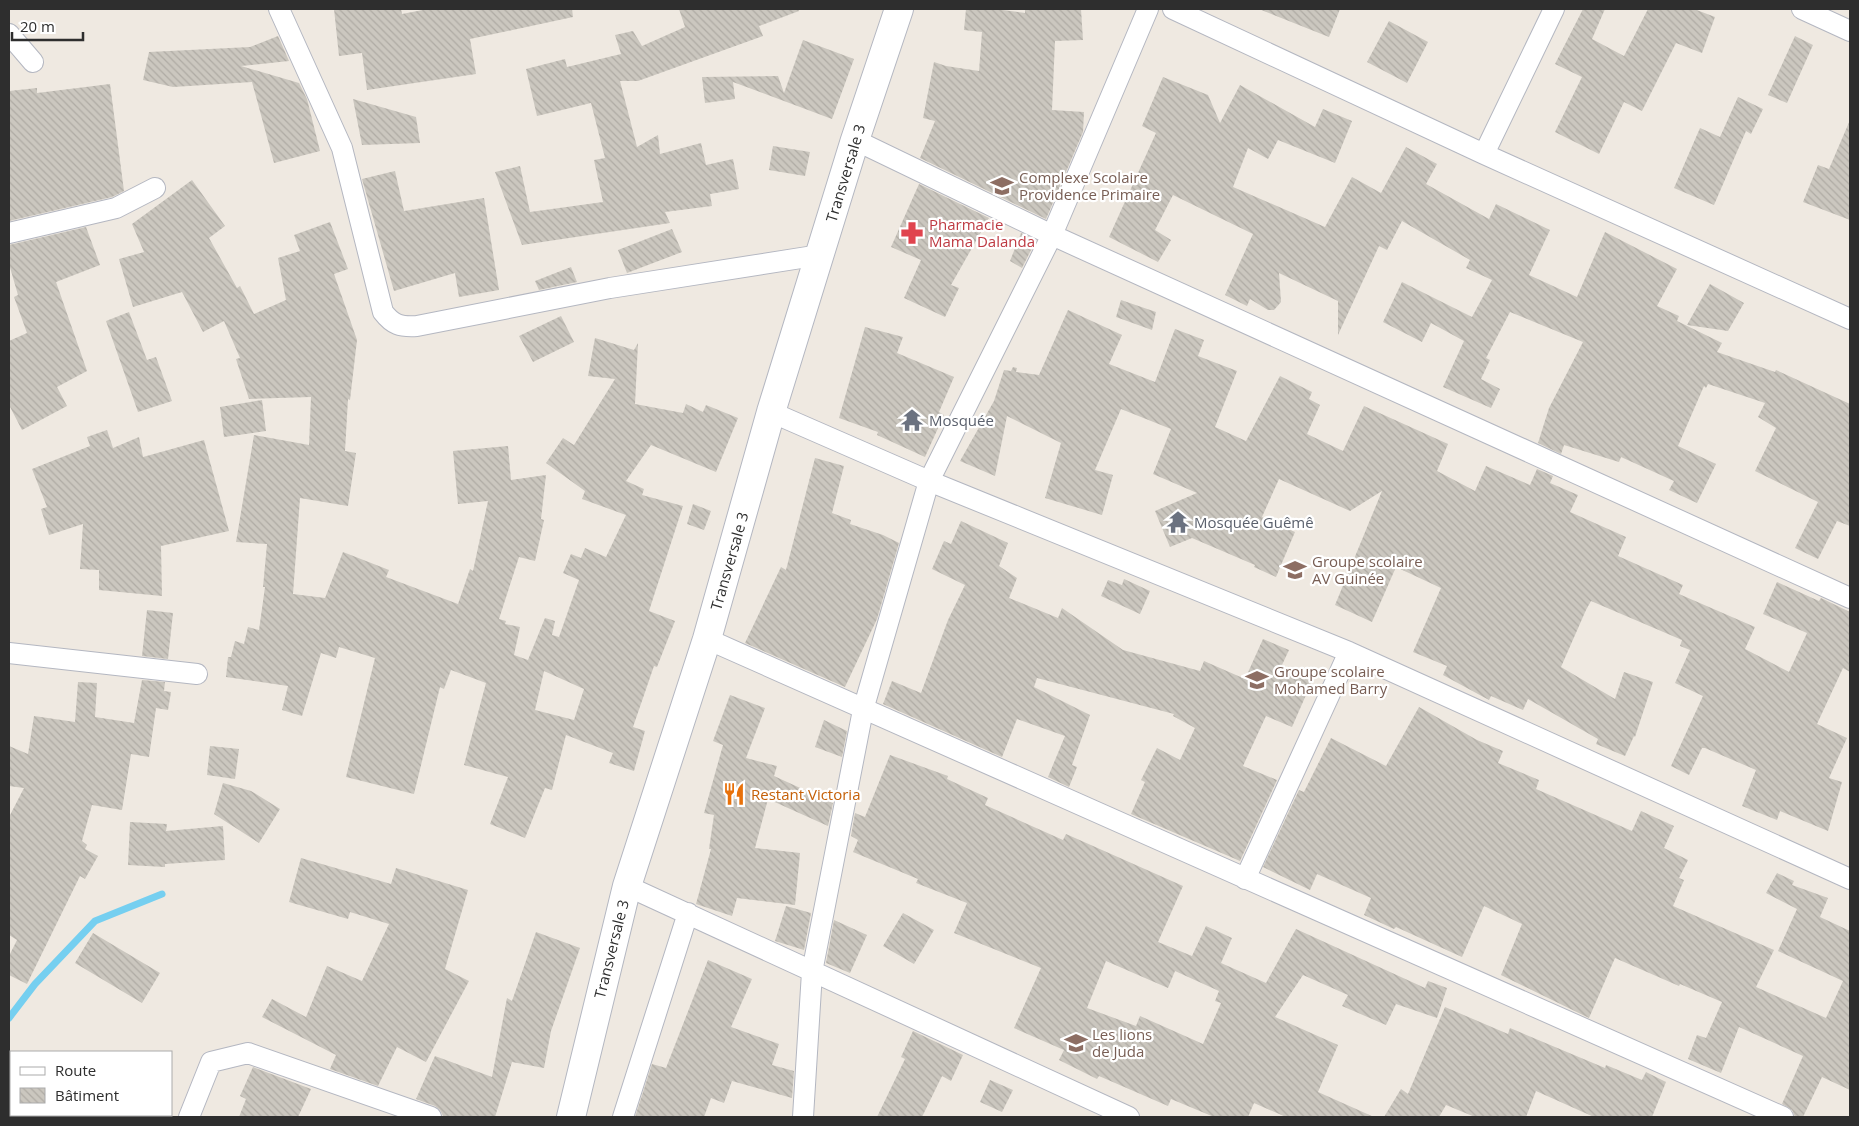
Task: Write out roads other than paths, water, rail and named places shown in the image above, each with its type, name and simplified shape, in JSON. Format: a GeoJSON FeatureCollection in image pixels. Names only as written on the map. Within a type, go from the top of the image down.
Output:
{"type":"FeatureCollection","features":[{"type":"Feature","properties":{"kind":"main road","name":"Transversale 3"},"geometry":{"type":"LineString","coordinates":[[571,1117],[627,886],[707,639],[771,412],[855,140],[899,9]]}},
{"type":"Feature","properties":{"kind":"street"},"geometry":{"type":"LineString","coordinates":[[279,9],[342,148],[383,312],[392,323],[404,327],[417,326],[610,288],[820,255]]}},
{"type":"Feature","properties":{"kind":"street"},"geometry":{"type":"LineString","coordinates":[[803,1117],[812,972],[863,710],[929,481],[1052,235],[1148,9]]}},
{"type":"Feature","properties":{"kind":"street"},"geometry":{"type":"LineString","coordinates":[[1173,9],[1484,154],[1850,319]]}},
{"type":"Feature","properties":{"kind":"street"},"geometry":{"type":"LineString","coordinates":[[1484,154],[1554,9]]}},
{"type":"Feature","properties":{"kind":"street"},"geometry":{"type":"LineString","coordinates":[[1802,9],[1850,31]]}},
{"type":"Feature","properties":{"kind":"street"},"geometry":{"type":"LineString","coordinates":[[9,34],[33,62]]}},
{"type":"Feature","properties":{"kind":"street"},"geometry":{"type":"LineString","coordinates":[[855,140],[1052,235],[1850,598]]}},
{"type":"Feature","properties":{"kind":"street"},"geometry":{"type":"LineString","coordinates":[[9,233],[116,208],[155,188]]}},
{"type":"Feature","properties":{"kind":"street"},"geometry":{"type":"LineString","coordinates":[[771,412],[929,481],[1349,652],[1850,879]]}},
{"type":"Feature","properties":{"kind":"street"},"geometry":{"type":"LineString","coordinates":[[707,639],[863,710],[1783,1117]]}},
{"type":"Feature","properties":{"kind":"street"},"geometry":{"type":"LineString","coordinates":[[1245,879],[1349,652]]}},
{"type":"Feature","properties":{"kind":"street"},"geometry":{"type":"LineString","coordinates":[[9,653],[197,674]]}},
{"type":"Feature","properties":{"kind":"street"},"geometry":{"type":"LineString","coordinates":[[627,886],[1129,1117]]}},
{"type":"Feature","properties":{"kind":"street"},"geometry":{"type":"LineString","coordinates":[[623,1117],[688,913]]}},
{"type":"Feature","properties":{"kind":"street"},"geometry":{"type":"LineString","coordinates":[[189,1117],[211,1062],[248,1053],[431,1117]]}},
{"type":"Feature","properties":{"kind":"waterway"},"geometry":{"type":"LineString","coordinates":[[9,1018],[35,984],[95,921],[162,894]]}},
{"type":"Feature","properties":{"kind":"place","name":"Complexe Scolaire Providence Primaire"},"geometry":{"type":"Point","coordinates":[1002,186]}},
{"type":"Feature","properties":{"kind":"place","name":"Pharmacie Mama Dalanda"},"geometry":{"type":"Point","coordinates":[912,233]}},
{"type":"Feature","properties":{"kind":"place","name":"Mosquée"},"geometry":{"type":"Point","coordinates":[912,420]}},
{"type":"Feature","properties":{"kind":"place","name":"Mosquée Guêmê"},"geometry":{"type":"Point","coordinates":[1178,522]}},
{"type":"Feature","properties":{"kind":"place","name":"Groupe scolaire AV Guinée"},"geometry":{"type":"Point","coordinates":[1295,570]}},
{"type":"Feature","properties":{"kind":"place","name":"Groupe scolaire Mohamed Barry"},"geometry":{"type":"Point","coordinates":[1257,680]}},
{"type":"Feature","properties":{"kind":"place","name":"Restant Victoria"},"geometry":{"type":"Point","coordinates":[734,794]}},
{"type":"Feature","properties":{"kind":"place","name":"Les lions de Juda"},"geometry":{"type":"Point","coordinates":[1076,1043]}}]}
